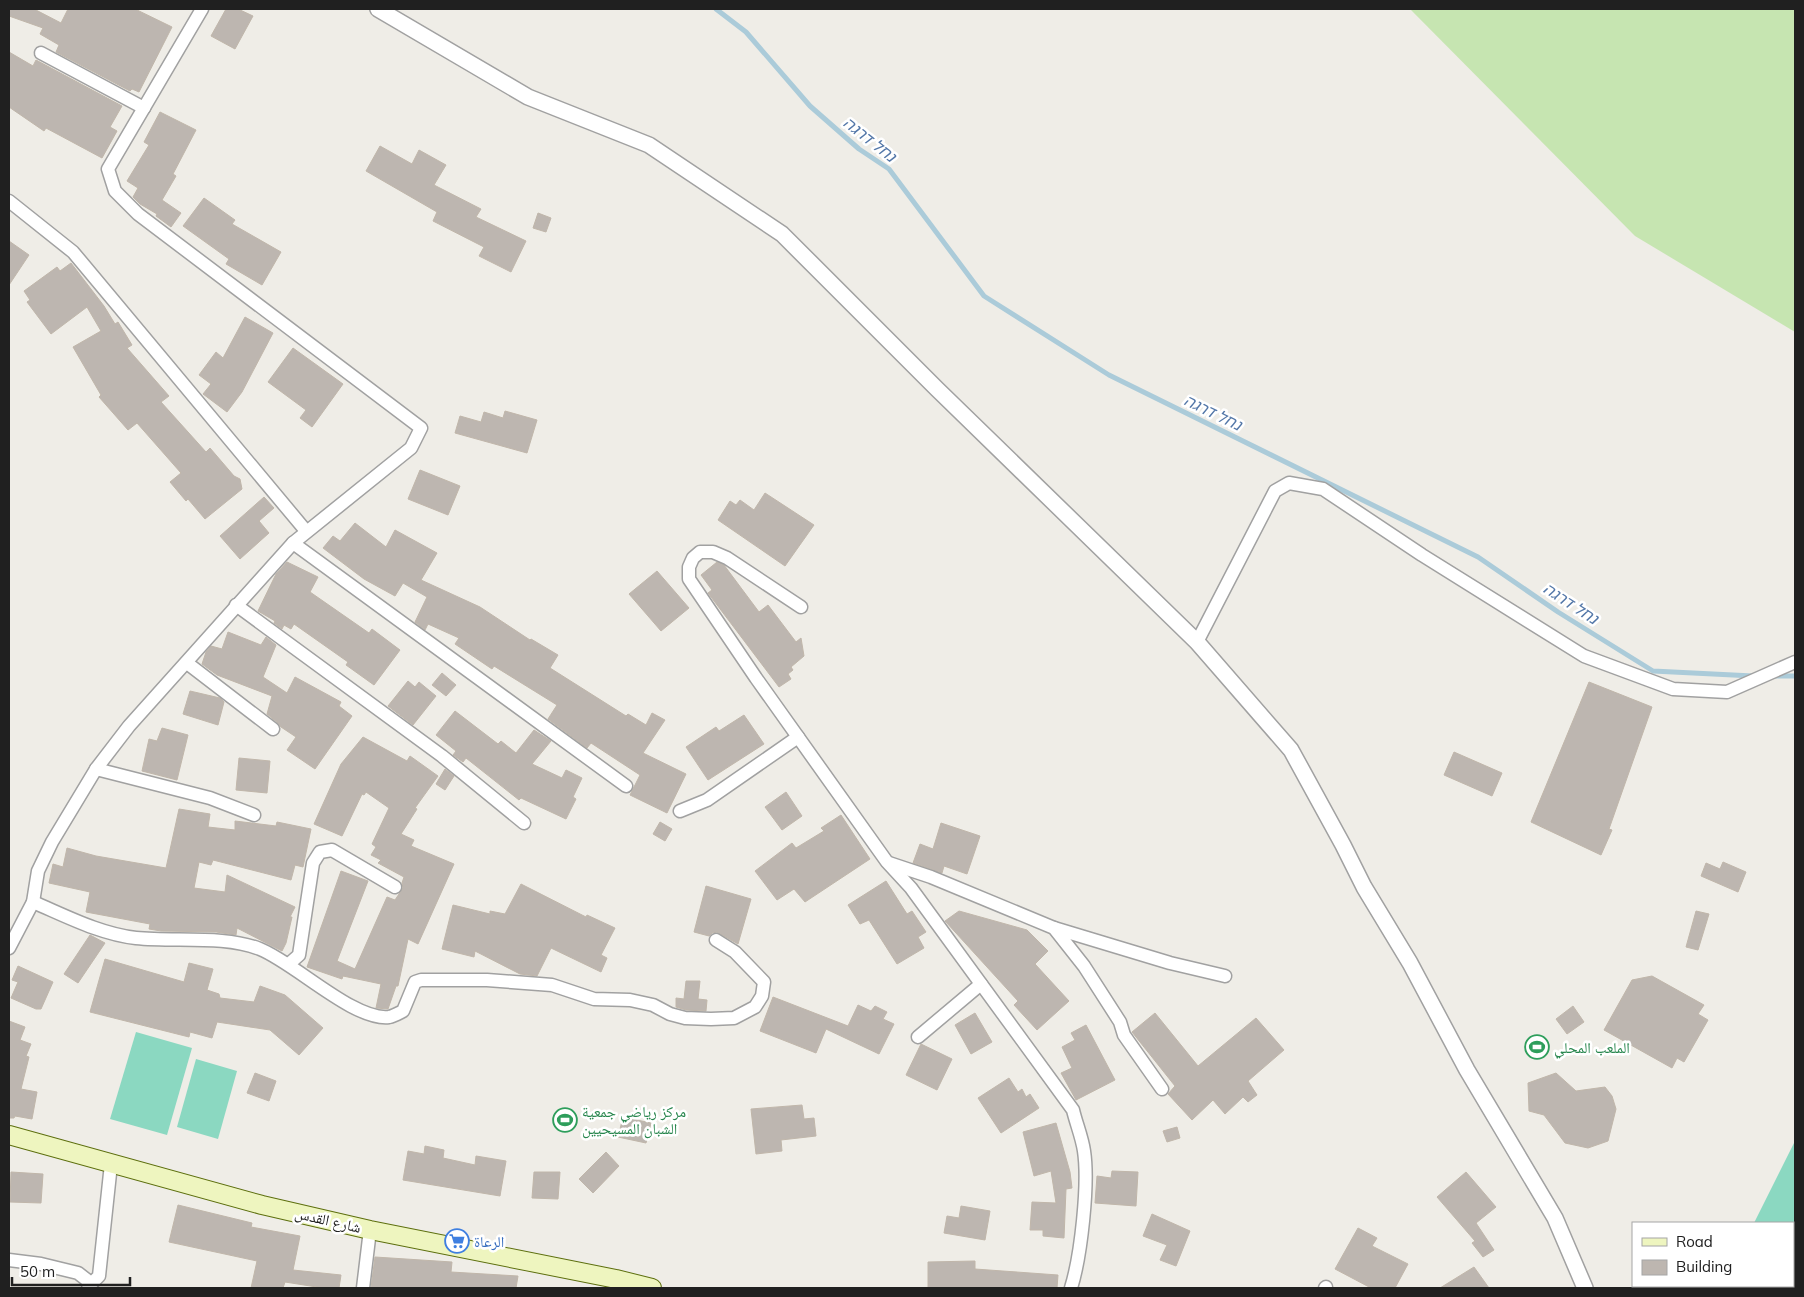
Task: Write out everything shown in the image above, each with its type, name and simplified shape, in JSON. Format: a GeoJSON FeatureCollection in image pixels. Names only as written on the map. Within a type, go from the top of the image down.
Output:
{"type":"FeatureCollection","features":[{"type":"Feature","properties":{"kind":"main road","name":"شارع القدس"},"geometry":{"type":"LineString","coordinates":[[9,1135],[262,1205],[370,1230],[616,1279],[652,1288]]}},
{"type":"Feature","properties":{"kind":"street"},"geometry":{"type":"LineString","coordinates":[[9,948],[33,902],[38,871],[52,842],[96,769],[129,726],[292,543],[411,448],[422,428],[138,214],[116,191],[108,169],[202,9]]}},
{"type":"Feature","properties":{"kind":"street"},"geometry":{"type":"LineString","coordinates":[[378,9],[528,97],[649,145],[782,234],[937,389],[1198,642],[1290,750],[1364,887],[1410,963],[1467,1070],[1556,1218],[1585,1288]]}},
{"type":"Feature","properties":{"kind":"street"},"geometry":{"type":"LineString","coordinates":[[41,53],[144,108]]}},
{"type":"Feature","properties":{"kind":"street"},"geometry":{"type":"LineString","coordinates":[[9,201],[73,252],[306,531]]}},
{"type":"Feature","properties":{"kind":"street"},"geometry":{"type":"LineString","coordinates":[[1198,642],[1275,491],[1289,483],[1323,489],[1422,555],[1584,656],[1673,689],[1727,692],[1795,662]]}},
{"type":"Feature","properties":{"kind":"street"},"geometry":{"type":"LineString","coordinates":[[292,543],[626,786]]}},
{"type":"Feature","properties":{"kind":"street"},"geometry":{"type":"LineString","coordinates":[[801,607],[727,558],[713,552],[700,552],[692,558],[689,567],[689,579],[798,737],[887,862],[911,888],[1073,1110],[1084,1150],[1086,1176],[1082,1224],[1071,1288]]}},
{"type":"Feature","properties":{"kind":"street"},"geometry":{"type":"LineString","coordinates":[[236,605],[442,756],[524,823]]}},
{"type":"Feature","properties":{"kind":"street"},"geometry":{"type":"LineString","coordinates":[[187,663],[273,729]]}},
{"type":"Feature","properties":{"kind":"street"},"geometry":{"type":"LineString","coordinates":[[680,811],[707,800],[798,737]]}},
{"type":"Feature","properties":{"kind":"street"},"geometry":{"type":"LineString","coordinates":[[96,769],[210,798],[254,815]]}},
{"type":"Feature","properties":{"kind":"street"},"geometry":{"type":"LineString","coordinates":[[289,964],[299,955],[313,863],[320,852],[332,850],[395,887]]}},
{"type":"Feature","properties":{"kind":"street"},"geometry":{"type":"LineString","coordinates":[[887,862],[932,877],[1054,928],[1170,963],[1225,976]]}},
{"type":"Feature","properties":{"kind":"street"},"geometry":{"type":"LineString","coordinates":[[33,902],[98,930],[118,935],[144,939],[235,942],[261,949],[289,964],[314,983],[359,1010],[374,1016],[390,1017],[403,1011],[415,982],[431,980],[487,980],[552,985],[594,999],[630,1000],[653,1005],[670,1014],[685,1018],[734,1018],[755,1007],[762,996],[764,982],[735,952],[716,940]]}},
{"type":"Feature","properties":{"kind":"street"},"geometry":{"type":"LineString","coordinates":[[1054,928],[1084,966],[1120,1022],[1124,1035],[1162,1089]]}},
{"type":"Feature","properties":{"kind":"street"},"geometry":{"type":"LineString","coordinates":[[918,1037],[980,984]]}},
{"type":"Feature","properties":{"kind":"street"},"geometry":{"type":"LineString","coordinates":[[89,1287],[99,1276],[111,1164]]}},
{"type":"Feature","properties":{"kind":"street"},"geometry":{"type":"LineString","coordinates":[[363,1288],[370,1230]]}},
{"type":"Feature","properties":{"kind":"street"},"geometry":{"type":"LineString","coordinates":[[9,1260],[41,1264],[78,1273],[87,1280],[89,1287]]}},
{"type":"Feature","properties":{"kind":"green space"},"geometry":{"type":"Polygon","coordinates":[[[1410,9],[1795,9],[1795,332],[1635,236],[1410,9]]]}},
{"type":"Feature","properties":{"kind":"green space"},"geometry":{"type":"Polygon","coordinates":[[[136,1032],[192,1048],[167,1135],[110,1119],[136,1032]]]}},
{"type":"Feature","properties":{"kind":"green space"},"geometry":{"type":"Polygon","coordinates":[[[196,1059],[237,1071],[218,1139],[177,1127],[196,1059]]]}},
{"type":"Feature","properties":{"kind":"green space"},"geometry":{"type":"Polygon","coordinates":[[[1795,1141],[1795,1273],[1794,1222],[1754,1222],[1795,1141]]]}},
{"type":"Feature","properties":{"kind":"building"},"geometry":{"type":"Polygon","coordinates":[[[9,9],[34,9],[61,23],[68,9],[135,9],[172,27],[139,92],[132,89],[130,91],[56,52],[59,45],[40,34],[43,28],[9,16],[9,9]]]}},
{"type":"Feature","properties":{"kind":"building"},"geometry":{"type":"Polygon","coordinates":[[[226,9],[238,9],[253,16],[235,49],[211,36],[226,9]]]}},
{"type":"Feature","properties":{"kind":"building"},"geometry":{"type":"Polygon","coordinates":[[[9,52],[33,66],[36,60],[122,106],[110,127],[117,131],[102,158],[46,128],[44,131],[9,107],[9,52]]]}},
{"type":"Feature","properties":{"kind":"building"},"geometry":{"type":"Polygon","coordinates":[[[160,112],[196,130],[173,174],[176,176],[162,200],[181,213],[171,227],[156,216],[157,214],[140,204],[133,197],[138,188],[127,181],[149,145],[144,142],[160,112]]]}},
{"type":"Feature","properties":{"kind":"building"},"geometry":{"type":"Polygon","coordinates":[[[380,146],[412,164],[419,150],[446,165],[434,185],[481,209],[476,217],[526,241],[511,272],[479,256],[484,247],[433,221],[437,212],[366,171],[380,146]]]}},
{"type":"Feature","properties":{"kind":"building"},"geometry":{"type":"Polygon","coordinates":[[[204,198],[235,220],[232,224],[281,252],[262,285],[226,264],[229,259],[183,226],[204,198]]]}},
{"type":"Feature","properties":{"kind":"building"},"geometry":{"type":"Polygon","coordinates":[[[538,213],[551,218],[546,232],[533,228],[538,213]]]}},
{"type":"Feature","properties":{"kind":"building"},"geometry":{"type":"Polygon","coordinates":[[[9,241],[29,255],[9,285],[9,241]]]}},
{"type":"Feature","properties":{"kind":"building"},"geometry":{"type":"Polygon","coordinates":[[[71,263],[104,306],[115,324],[118,322],[132,345],[127,348],[169,396],[161,402],[206,452],[210,448],[234,476],[240,479],[242,489],[205,519],[170,482],[181,473],[137,423],[128,430],[99,397],[101,395],[73,347],[101,331],[87,307],[51,334],[27,302],[30,300],[24,291],[57,267],[60,271],[71,263]]]}},
{"type":"Feature","properties":{"kind":"building"},"geometry":{"type":"Polygon","coordinates":[[[245,317],[273,333],[242,392],[227,412],[203,394],[211,384],[199,375],[216,352],[223,358],[245,317]]]}},
{"type":"Feature","properties":{"kind":"building"},"geometry":{"type":"Polygon","coordinates":[[[293,348],[343,384],[312,427],[300,418],[306,410],[268,382],[293,348]]]}},
{"type":"Feature","properties":{"kind":"building"},"geometry":{"type":"Polygon","coordinates":[[[505,411],[537,420],[527,453],[455,433],[460,416],[481,422],[484,412],[503,418],[505,411]]]}},
{"type":"Feature","properties":{"kind":"building"},"geometry":{"type":"Polygon","coordinates":[[[420,470],[460,486],[448,515],[408,499],[420,470]]]}},
{"type":"Feature","properties":{"kind":"building"},"geometry":{"type":"Polygon","coordinates":[[[765,493],[814,525],[785,566],[718,520],[730,501],[736,505],[740,500],[754,510],[765,493]]]}},
{"type":"Feature","properties":{"kind":"building"},"geometry":{"type":"Polygon","coordinates":[[[264,497],[274,508],[259,521],[269,533],[240,559],[220,536],[264,497]]]}},
{"type":"Feature","properties":{"kind":"building"},"geometry":{"type":"Polygon","coordinates":[[[355,523],[386,547],[395,530],[437,553],[421,580],[480,607],[530,640],[558,655],[550,668],[626,716],[628,714],[646,725],[652,713],[665,720],[643,753],[686,774],[667,813],[630,795],[640,775],[591,743],[587,748],[548,719],[557,705],[494,666],[492,669],[455,644],[459,638],[428,624],[425,630],[415,622],[427,597],[403,583],[395,596],[364,579],[323,548],[333,536],[340,541],[355,523]]]}},
{"type":"Feature","properties":{"kind":"building"},"geometry":{"type":"Polygon","coordinates":[[[287,562],[318,577],[310,592],[369,633],[372,629],[400,650],[374,685],[346,665],[348,662],[294,624],[291,629],[284,625],[282,629],[274,623],[275,621],[258,611],[276,574],[287,562]]]}},
{"type":"Feature","properties":{"kind":"building"},"geometry":{"type":"Polygon","coordinates":[[[717,562],[724,565],[759,612],[768,605],[796,642],[801,638],[804,656],[791,667],[793,670],[788,674],[791,679],[779,687],[708,593],[712,590],[701,575],[717,562]]]}},
{"type":"Feature","properties":{"kind":"building"},"geometry":{"type":"Polygon","coordinates":[[[657,571],[689,608],[661,631],[629,594],[657,571]]]}},
{"type":"Feature","properties":{"kind":"building"},"geometry":{"type":"Polygon","coordinates":[[[228,632],[261,645],[266,637],[276,645],[263,677],[287,693],[295,677],[341,702],[339,706],[352,716],[315,769],[287,750],[296,737],[267,714],[272,696],[217,675],[202,664],[206,652],[211,646],[222,649],[228,632]]]}},
{"type":"Feature","properties":{"kind":"building"},"geometry":{"type":"Polygon","coordinates":[[[442,673],[456,685],[446,696],[432,685],[442,673]]]}},
{"type":"Feature","properties":{"kind":"building"},"geometry":{"type":"Polygon","coordinates":[[[408,681],[415,687],[419,682],[436,696],[413,725],[388,706],[408,681]]]}},
{"type":"Feature","properties":{"kind":"building"},"geometry":{"type":"Polygon","coordinates":[[[1589,682],[1652,707],[1609,829],[1612,830],[1601,855],[1531,822],[1589,682]]]}},
{"type":"Feature","properties":{"kind":"building"},"geometry":{"type":"Polygon","coordinates":[[[190,691],[220,698],[224,702],[218,725],[183,714],[190,691]]]}},
{"type":"Feature","properties":{"kind":"building"},"geometry":{"type":"Polygon","coordinates":[[[455,711],[498,744],[501,741],[516,753],[534,730],[551,741],[532,764],[562,778],[566,770],[582,778],[573,797],[576,799],[566,819],[521,798],[519,800],[466,758],[463,762],[453,755],[456,751],[436,735],[455,711]]]}},
{"type":"Feature","properties":{"kind":"building"},"geometry":{"type":"Polygon","coordinates":[[[744,715],[764,744],[708,780],[686,747],[716,727],[719,731],[744,715]]]}},
{"type":"Feature","properties":{"kind":"building"},"geometry":{"type":"Polygon","coordinates":[[[162,728],[188,735],[177,780],[142,771],[149,739],[157,741],[162,728]]]}},
{"type":"Feature","properties":{"kind":"building"},"geometry":{"type":"Polygon","coordinates":[[[363,737],[407,761],[410,756],[438,776],[415,808],[417,809],[401,834],[414,840],[411,846],[454,864],[418,944],[408,939],[398,986],[396,986],[388,1009],[376,1008],[381,984],[343,976],[342,979],[307,967],[341,871],[368,881],[337,961],[355,969],[387,897],[395,900],[403,888],[404,877],[378,863],[381,860],[371,855],[376,847],[372,844],[389,808],[366,792],[364,795],[362,794],[342,836],[314,824],[341,764],[363,737]]]}},
{"type":"Feature","properties":{"kind":"building"},"geometry":{"type":"Polygon","coordinates":[[[1454,752],[1502,773],[1492,796],[1444,775],[1454,752]]]}},
{"type":"Feature","properties":{"kind":"building"},"geometry":{"type":"Polygon","coordinates":[[[239,758],[270,761],[267,793],[236,790],[239,758]]]}},
{"type":"Feature","properties":{"kind":"building"},"geometry":{"type":"Polygon","coordinates":[[[445,769],[454,776],[445,790],[436,784],[445,769]]]}},
{"type":"Feature","properties":{"kind":"building"},"geometry":{"type":"Polygon","coordinates":[[[786,792],[802,816],[782,830],[765,807],[786,792]]]}},
{"type":"Feature","properties":{"kind":"building"},"geometry":{"type":"Polygon","coordinates":[[[179,809],[210,814],[208,827],[235,830],[235,821],[276,826],[277,822],[311,829],[303,867],[295,865],[291,880],[213,860],[211,865],[199,862],[194,888],[225,892],[227,875],[295,907],[290,917],[292,917],[286,943],[282,951],[237,928],[236,935],[216,932],[161,931],[149,929],[150,924],[86,912],[90,892],[49,883],[53,864],[63,867],[67,848],[96,856],[166,868],[179,809]]]}},
{"type":"Feature","properties":{"kind":"building"},"geometry":{"type":"Polygon","coordinates":[[[841,815],[870,859],[805,902],[794,889],[777,900],[755,871],[792,843],[796,848],[824,831],[821,828],[841,815]]]}},
{"type":"Feature","properties":{"kind":"building"},"geometry":{"type":"Polygon","coordinates":[[[660,822],[672,829],[665,841],[653,834],[660,822]]]}},
{"type":"Feature","properties":{"kind":"building"},"geometry":{"type":"Polygon","coordinates":[[[941,823],[980,836],[967,874],[944,866],[942,873],[913,863],[920,844],[933,849],[941,823]]]}},
{"type":"Feature","properties":{"kind":"building"},"geometry":{"type":"Polygon","coordinates":[[[1723,862],[1746,872],[1738,892],[1701,876],[1706,863],[1720,869],[1723,862]]]}},
{"type":"Feature","properties":{"kind":"building"},"geometry":{"type":"Polygon","coordinates":[[[886,881],[907,914],[912,911],[926,932],[918,937],[924,948],[897,964],[869,920],[860,924],[848,905],[886,881]]]}},
{"type":"Feature","properties":{"kind":"building"},"geometry":{"type":"Polygon","coordinates":[[[521,884],[586,917],[587,915],[615,928],[601,955],[607,958],[601,972],[551,948],[537,976],[520,974],[475,951],[474,957],[442,949],[453,905],[490,914],[490,911],[505,914],[521,884]]]}},
{"type":"Feature","properties":{"kind":"building"},"geometry":{"type":"Polygon","coordinates":[[[706,886],[751,899],[738,944],[717,932],[709,936],[694,932],[706,886]]]}},
{"type":"Feature","properties":{"kind":"building"},"geometry":{"type":"Polygon","coordinates":[[[959,911],[1027,930],[1048,951],[1035,964],[1069,1001],[1037,1030],[1014,1005],[1018,1001],[945,921],[959,911]]]}},
{"type":"Feature","properties":{"kind":"building"},"geometry":{"type":"Polygon","coordinates":[[[1696,911],[1709,914],[1698,950],[1686,947],[1696,911]]]}},
{"type":"Feature","properties":{"kind":"building"},"geometry":{"type":"Polygon","coordinates":[[[90,935],[105,943],[78,983],[64,974],[90,935]]]}},
{"type":"Feature","properties":{"kind":"building"},"geometry":{"type":"Polygon","coordinates":[[[105,959],[184,982],[189,963],[213,969],[207,990],[219,994],[220,998],[254,1002],[260,986],[285,995],[323,1028],[299,1055],[270,1030],[217,1022],[212,1038],[190,1032],[189,1037],[90,1012],[105,959]]]}},
{"type":"Feature","properties":{"kind":"building"},"geometry":{"type":"Polygon","coordinates":[[[18,966],[53,982],[41,1009],[36,1009],[11,998],[18,982],[12,980],[18,966]]]}},
{"type":"Feature","properties":{"kind":"building"},"geometry":{"type":"Polygon","coordinates":[[[1652,976],[1704,1005],[1698,1014],[1708,1020],[1684,1062],[1677,1058],[1672,1068],[1604,1030],[1632,980],[1652,976]]]}},
{"type":"Feature","properties":{"kind":"building"},"geometry":{"type":"Polygon","coordinates":[[[686,981],[700,981],[698,999],[707,1000],[706,1011],[686,1010],[676,1007],[676,998],[684,999],[686,981]]]}},
{"type":"Feature","properties":{"kind":"building"},"geometry":{"type":"Polygon","coordinates":[[[773,997],[848,1026],[858,1005],[871,1011],[875,1006],[887,1012],[883,1019],[894,1024],[879,1054],[826,1029],[816,1053],[760,1031],[773,997]]]}},
{"type":"Feature","properties":{"kind":"building"},"geometry":{"type":"Polygon","coordinates":[[[1573,1006],[1584,1022],[1567,1034],[1556,1019],[1573,1006]]]}},
{"type":"Feature","properties":{"kind":"building"},"geometry":{"type":"Polygon","coordinates":[[[975,1013],[992,1042],[971,1054],[955,1025],[975,1013]]]}},
{"type":"Feature","properties":{"kind":"building"},"geometry":{"type":"Polygon","coordinates":[[[1155,1013],[1198,1066],[1256,1018],[1284,1050],[1248,1081],[1257,1095],[1248,1102],[1243,1097],[1225,1114],[1213,1100],[1192,1120],[1168,1094],[1175,1086],[1132,1032],[1155,1013]]]}},
{"type":"Feature","properties":{"kind":"building"},"geometry":{"type":"Polygon","coordinates":[[[9,1021],[25,1027],[20,1040],[31,1044],[26,1056],[29,1057],[21,1089],[37,1092],[32,1119],[15,1116],[14,1118],[9,1118],[9,1021]]]}},
{"type":"Feature","properties":{"kind":"building"},"geometry":{"type":"Polygon","coordinates":[[[1086,1025],[1115,1080],[1076,1100],[1061,1073],[1072,1068],[1062,1047],[1075,1040],[1071,1033],[1086,1025]]]}},
{"type":"Feature","properties":{"kind":"building"},"geometry":{"type":"Polygon","coordinates":[[[921,1044],[952,1059],[937,1090],[906,1075],[921,1044]]]}},
{"type":"Feature","properties":{"kind":"building"},"geometry":{"type":"Polygon","coordinates":[[[255,1073],[276,1081],[269,1101],[247,1093],[255,1073]]]}},
{"type":"Feature","properties":{"kind":"building"},"geometry":{"type":"Polygon","coordinates":[[[1556,1073],[1576,1091],[1605,1087],[1612,1096],[1616,1109],[1608,1141],[1588,1148],[1565,1143],[1544,1115],[1529,1111],[1528,1083],[1556,1073]]]}},
{"type":"Feature","properties":{"kind":"building"},"geometry":{"type":"Polygon","coordinates":[[[1009,1078],[1018,1092],[1022,1089],[1026,1097],[1030,1094],[1039,1108],[1001,1133],[978,1098],[1009,1078]]]}},
{"type":"Feature","properties":{"kind":"building"},"geometry":{"type":"Polygon","coordinates":[[[802,1105],[804,1119],[814,1118],[816,1136],[781,1140],[782,1151],[756,1154],[751,1109],[802,1105]]]}},
{"type":"Feature","properties":{"kind":"building"},"geometry":{"type":"Polygon","coordinates":[[[623,1117],[651,1123],[646,1143],[618,1137],[623,1117]]]}},
{"type":"Feature","properties":{"kind":"building"},"geometry":{"type":"Polygon","coordinates":[[[1056,1123],[1070,1172],[1072,1188],[1066,1189],[1064,1238],[1043,1236],[1043,1230],[1030,1230],[1032,1202],[1056,1203],[1051,1171],[1034,1176],[1023,1132],[1056,1123]]]}},
{"type":"Feature","properties":{"kind":"building"},"geometry":{"type":"Polygon","coordinates":[[[1177,1127],[1180,1138],[1167,1142],[1163,1131],[1177,1127]]]}},
{"type":"Feature","properties":{"kind":"building"},"geometry":{"type":"Polygon","coordinates":[[[425,1146],[444,1150],[443,1158],[475,1165],[476,1156],[506,1161],[500,1196],[403,1180],[408,1151],[424,1154],[425,1146]]]}},
{"type":"Feature","properties":{"kind":"building"},"geometry":{"type":"Polygon","coordinates":[[[606,1152],[619,1166],[593,1193],[579,1179],[606,1152]]]}},
{"type":"Feature","properties":{"kind":"building"},"geometry":{"type":"Polygon","coordinates":[[[1112,1171],[1138,1172],[1136,1206],[1095,1203],[1097,1176],[1111,1178],[1112,1171]]]}},
{"type":"Feature","properties":{"kind":"building"},"geometry":{"type":"Polygon","coordinates":[[[11,1172],[43,1174],[41,1203],[10,1202],[11,1172]]]}},
{"type":"Feature","properties":{"kind":"building"},"geometry":{"type":"Polygon","coordinates":[[[534,1172],[560,1172],[558,1199],[532,1198],[534,1172]]]}},
{"type":"Feature","properties":{"kind":"building"},"geometry":{"type":"Polygon","coordinates":[[[1466,1172],[1496,1207],[1476,1223],[1494,1250],[1483,1257],[1472,1243],[1475,1241],[1437,1197],[1466,1172]]]}},
{"type":"Feature","properties":{"kind":"building"},"geometry":{"type":"Polygon","coordinates":[[[178,1205],[252,1223],[251,1227],[300,1236],[293,1270],[341,1275],[339,1288],[323,1288],[285,1282],[283,1288],[251,1288],[257,1261],[169,1242],[178,1205]]]}},
{"type":"Feature","properties":{"kind":"building"},"geometry":{"type":"Polygon","coordinates":[[[961,1206],[990,1211],[985,1240],[944,1233],[947,1216],[959,1218],[961,1206]]]}},
{"type":"Feature","properties":{"kind":"building"},"geometry":{"type":"Polygon","coordinates":[[[1152,1214],[1190,1231],[1176,1266],[1160,1260],[1167,1245],[1143,1236],[1152,1214]]]}},
{"type":"Feature","properties":{"kind":"building"},"geometry":{"type":"Polygon","coordinates":[[[1358,1228],[1377,1238],[1372,1246],[1408,1264],[1395,1288],[1371,1288],[1335,1269],[1358,1228]]]}},
{"type":"Feature","properties":{"kind":"building"},"geometry":{"type":"Polygon","coordinates":[[[375,1257],[452,1262],[451,1272],[518,1276],[516,1288],[371,1288],[375,1257]]]}},
{"type":"Feature","properties":{"kind":"building"},"geometry":{"type":"Polygon","coordinates":[[[975,1261],[975,1269],[1058,1275],[1057,1288],[928,1288],[928,1262],[975,1261]]]}},
{"type":"Feature","properties":{"kind":"building"},"geometry":{"type":"Polygon","coordinates":[[[1474,1267],[1489,1288],[1440,1288],[1474,1267]]]}},
{"type":"Feature","properties":{"kind":"waterway","name":"נחל דרגה"},"geometry":{"type":"LineString","coordinates":[[716,9],[746,32],[810,106],[859,149],[889,169],[984,296],[1109,375],[1478,557],[1558,612],[1653,671],[1753,676]]}},
{"type":"Feature","properties":{"kind":"waterway","name":"נחל דרגה"},"geometry":{"type":"LineString","coordinates":[[1774,676],[1795,676]]}},
{"type":"Feature","properties":{"kind":"place","name":"الملعب المحلي"},"geometry":{"type":"Point","coordinates":[1537,1047]}},
{"type":"Feature","properties":{"kind":"place","name":"مركز رياضي جمعية الشبان المسيحيين"},"geometry":{"type":"Point","coordinates":[565,1120]}},
{"type":"Feature","properties":{"kind":"place","name":"الرعاة"},"geometry":{"type":"Point","coordinates":[457,1241]}}]}
